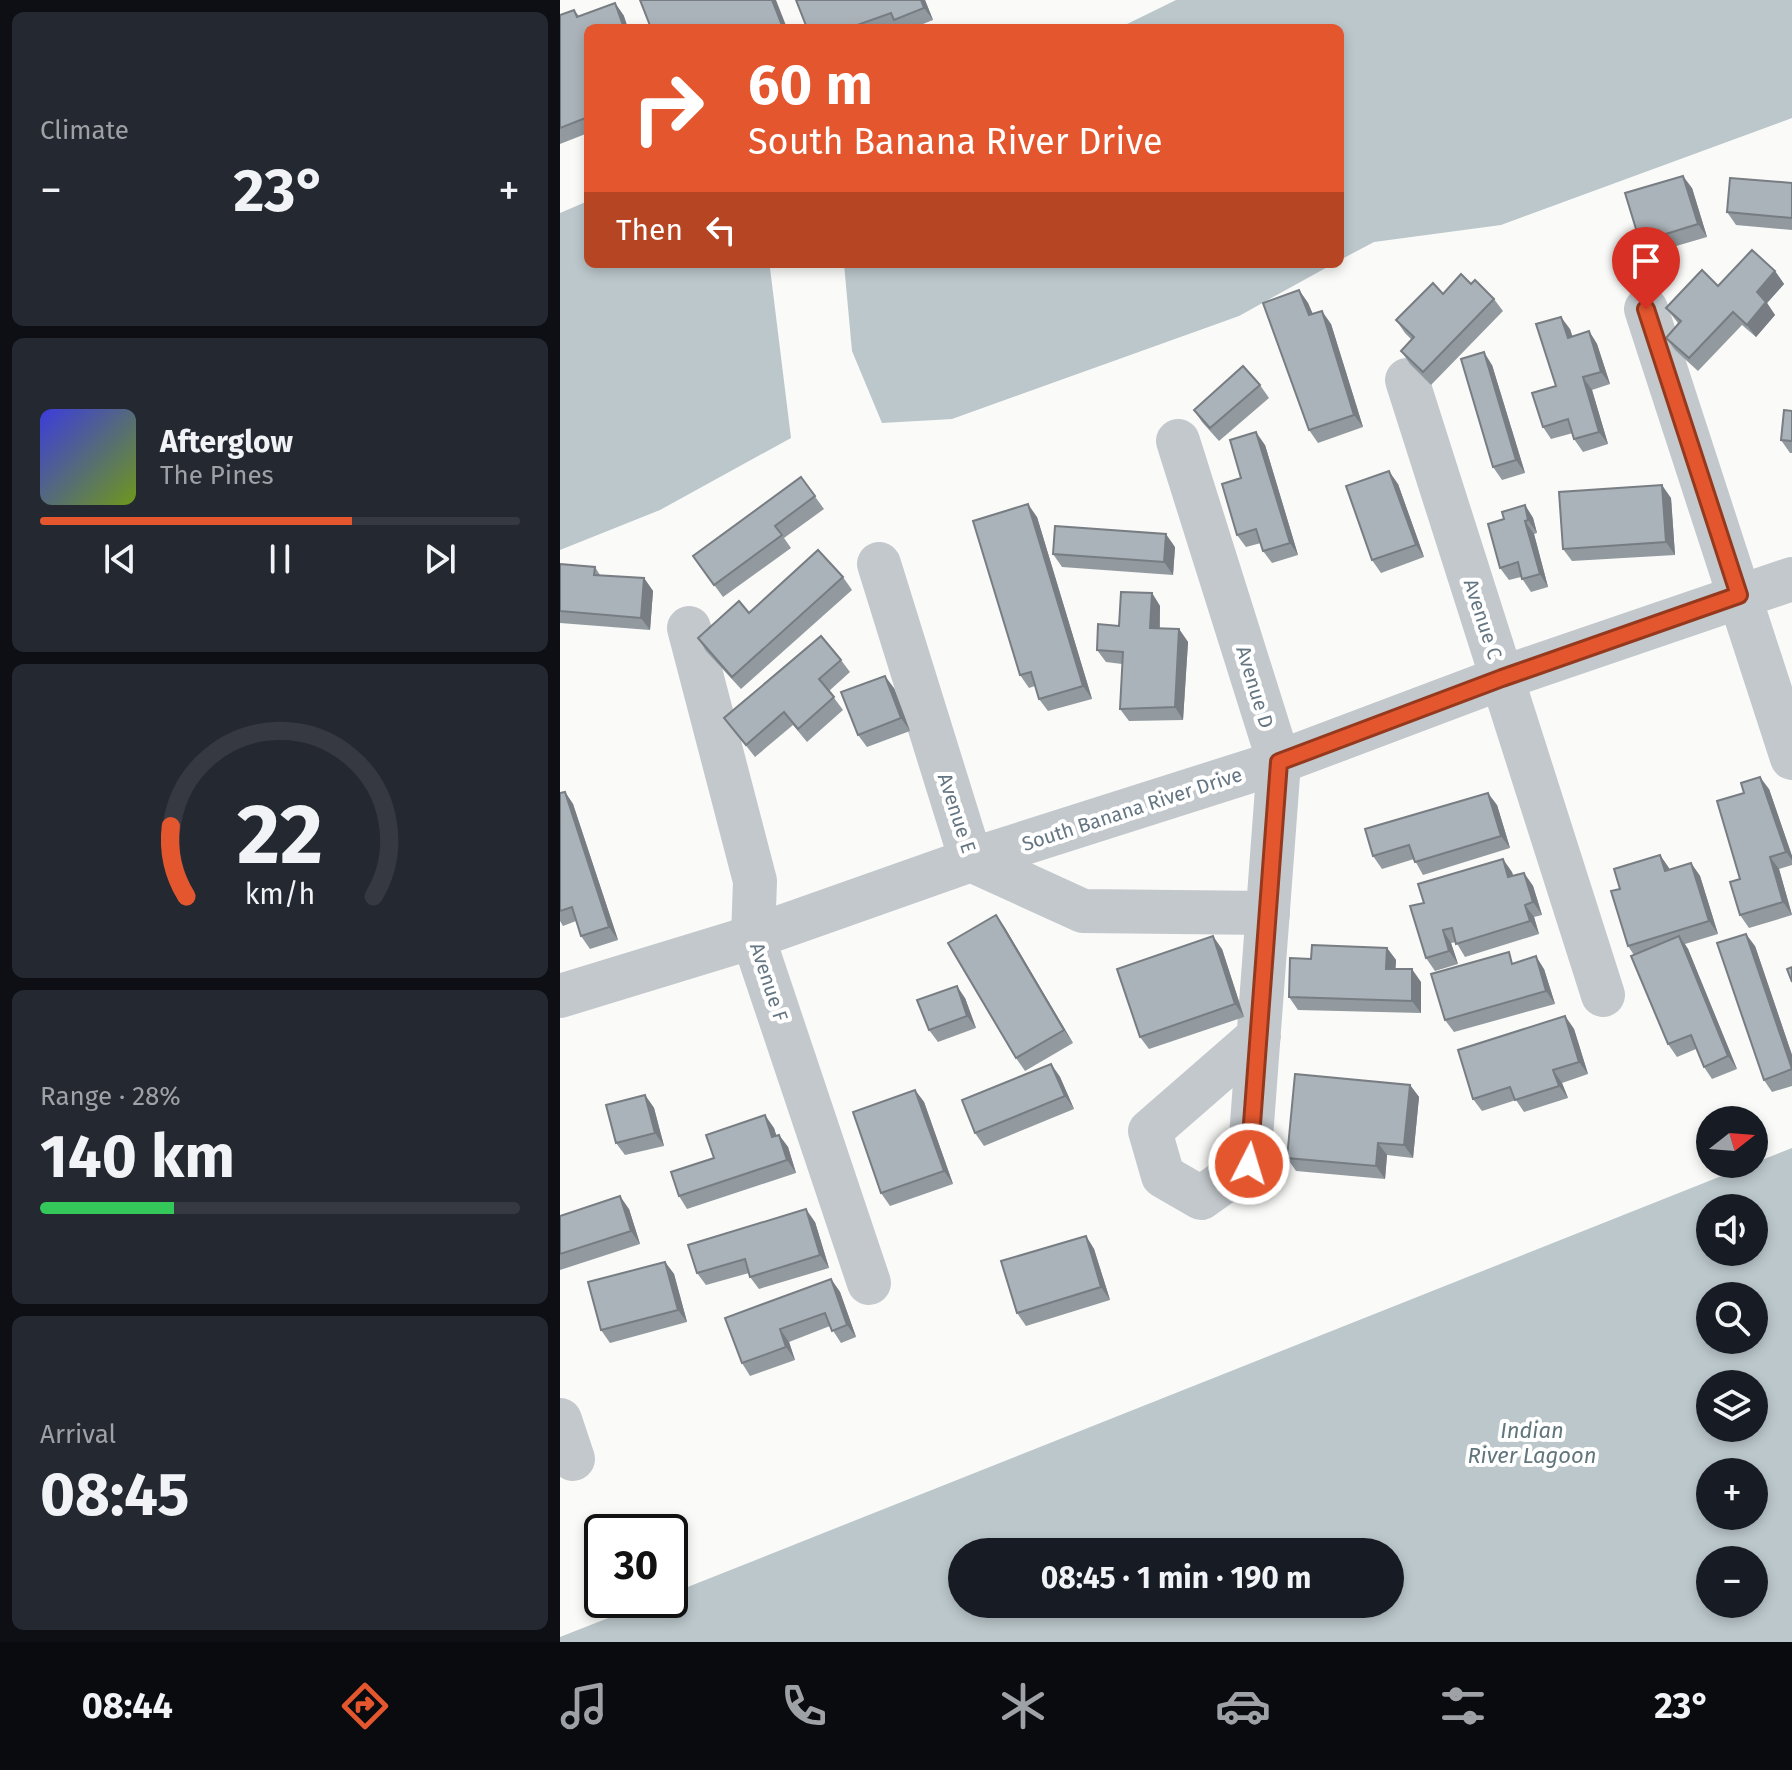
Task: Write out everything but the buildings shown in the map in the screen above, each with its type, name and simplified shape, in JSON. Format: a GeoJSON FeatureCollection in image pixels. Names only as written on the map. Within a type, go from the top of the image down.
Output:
{"type":"FeatureCollection","features":[{"type":"Feature","properties":{"kind":"street"},"geometry":{"type":"LineString","coordinates":[[1646,309],[1792,758]]}},
{"type":"Feature","properties":{"kind":"street","name":"Avenue C"},"geometry":{"type":"LineString","coordinates":[[1407,380],[1603,995]]}},
{"type":"Feature","properties":{"kind":"street","name":"Avenue D"},"geometry":{"type":"LineString","coordinates":[[1178,441],[1279,762],[1259,1036]]}},
{"type":"Feature","properties":{"kind":"street","name":"Avenue E"},"geometry":{"type":"LineString","coordinates":[[879,564],[971,860],[1083,911],[1268,913]]}},
{"type":"Feature","properties":{"kind":"street","name":"South Banana River Drive"},"geometry":{"type":"LineString","coordinates":[[560,996],[753,937],[971,860],[1279,762],[1502,678],[1792,579]]}},
{"type":"Feature","properties":{"kind":"street","name":"Avenue F"},"geometry":{"type":"LineString","coordinates":[[689,628],[755,881],[753,937],[869,1283]]}},
{"type":"Feature","properties":{"kind":"water"},"geometry":{"type":"Polygon","coordinates":[[[1176,0],[1792,0],[1792,118],[1501,225],[1374,242],[1344,258],[1344,24],[1127,24],[1176,0]]]}},
{"type":"Feature","properties":{"kind":"water"},"geometry":{"type":"Polygon","coordinates":[[[584,203],[584,268],[770,268],[791,438],[660,510],[560,550],[560,213],[584,203]]]}},
{"type":"Feature","properties":{"kind":"water"},"geometry":{"type":"Polygon","coordinates":[[[844,268],[1326,268],[1239,316],[952,419],[882,423],[852,351],[844,268]]]}},
{"type":"Feature","properties":{"kind":"water","name":"Indian River Lagoon"},"geometry":{"type":"Polygon","coordinates":[[[1792,1148],[1792,1642],[560,1642],[560,1637],[608,1618],[688,1618],[688,1587],[1717,1178],[1768,1178],[1768,1158],[1792,1148]]]}},
{"type":"Feature","properties":{"kind":"route"},"geometry":{"type":"LineString","coordinates":[[1249,1164],[1279,762],[1502,678],[1739,595],[1646,309]]}}]}
